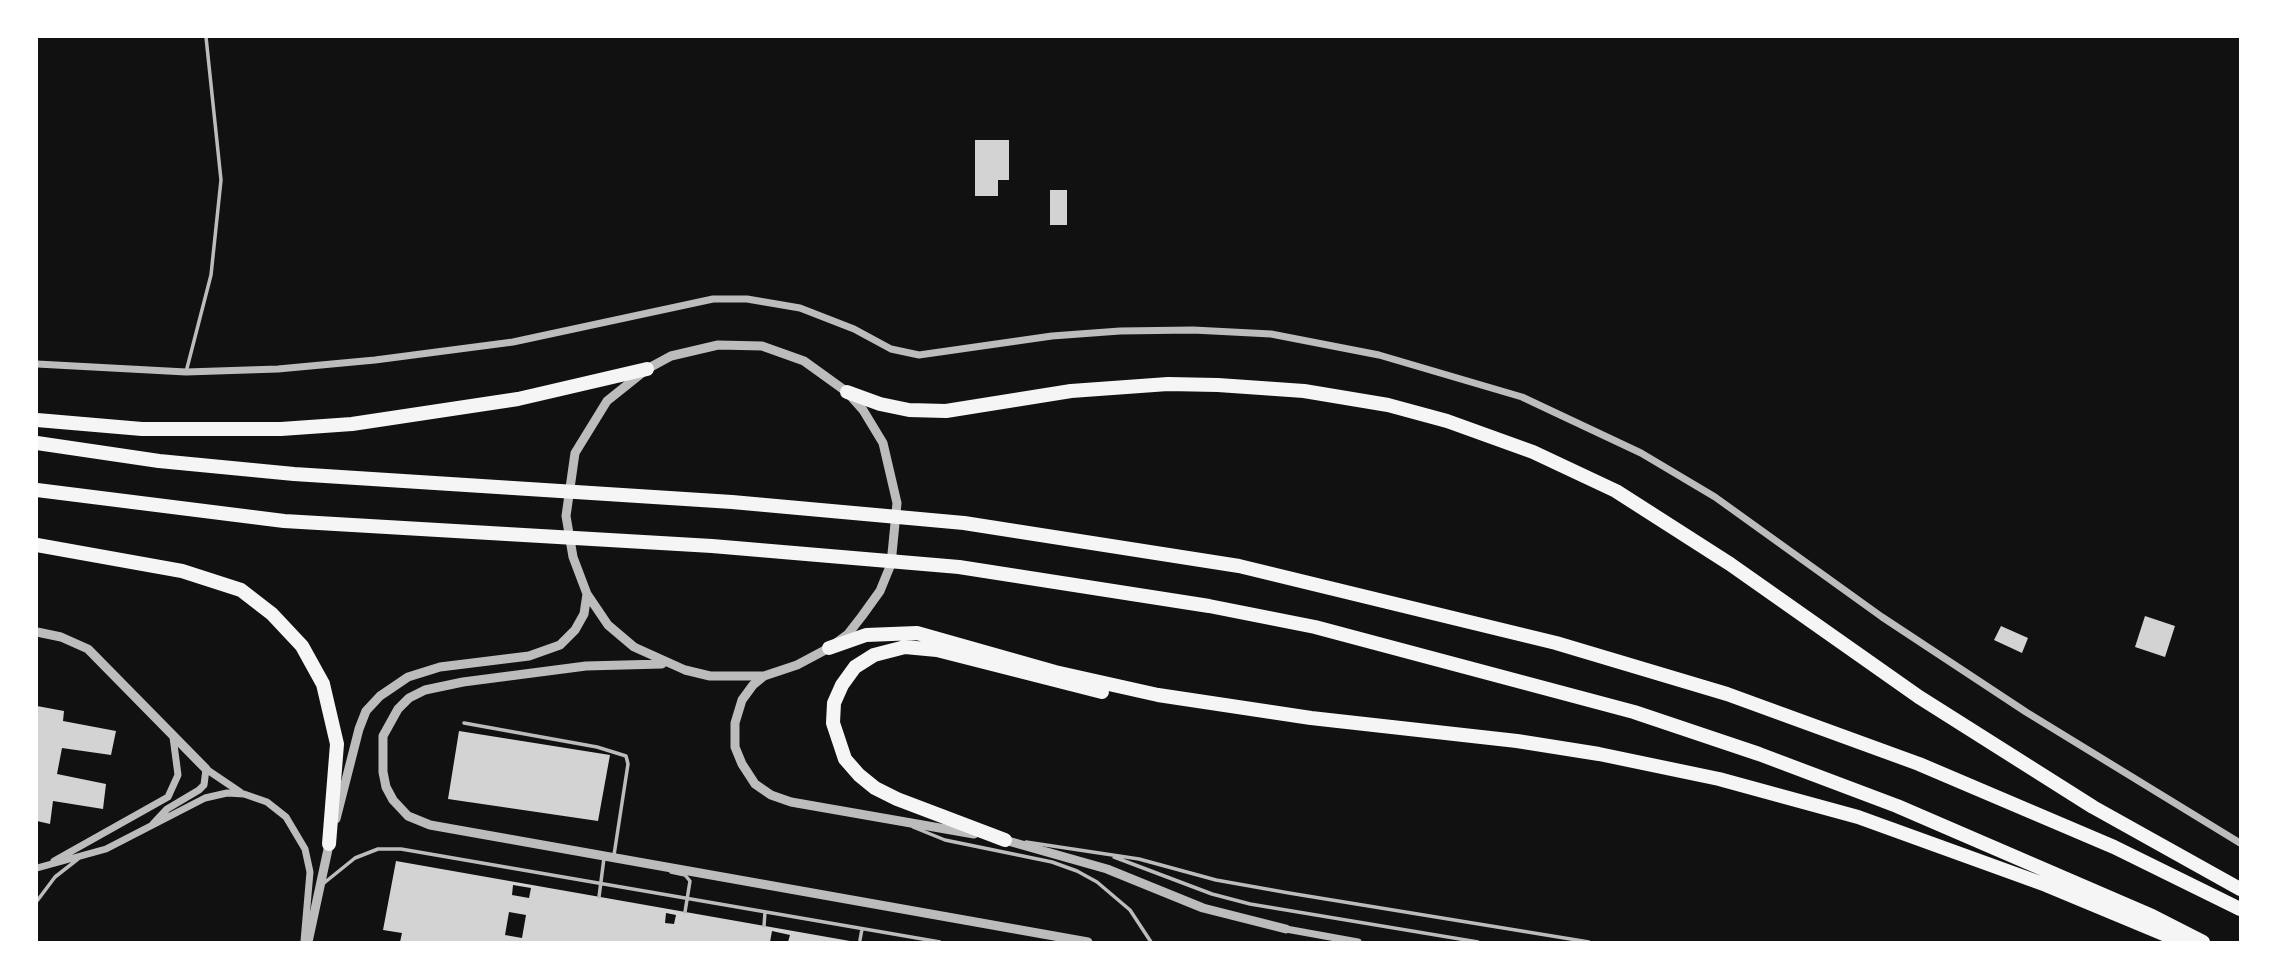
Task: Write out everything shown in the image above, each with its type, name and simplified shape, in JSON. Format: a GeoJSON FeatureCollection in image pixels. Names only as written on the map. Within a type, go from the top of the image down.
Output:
{"type":"FeatureCollection","features":[{"type":"Feature","properties":{"kind":"highway"},"geometry":{"type":"LineString","coordinates":[[37,420],[142,429],[281,429],[352,424],[518,399],[647,369]]}},
{"type":"Feature","properties":{"kind":"highway"},"geometry":{"type":"LineString","coordinates":[[846,392],[880,404],[909,410],[946,411],[1071,391],[1168,384],[1218,385],[1304,391],[1388,405],[1447,421],[1533,452],[1626,497],[1730,564],[1919,697],[2093,807],[2240,889]]}},
{"type":"Feature","properties":{"kind":"highway"},"geometry":{"type":"LineString","coordinates":[[37,443],[159,461],[295,474],[718,501],[964,523],[1239,566],[1556,643],[1727,694],[1919,764],[2114,847],[2240,909]]}},
{"type":"Feature","properties":{"kind":"highway"},"geometry":{"type":"LineString","coordinates":[[37,491],[284,521],[712,546],[959,568],[1209,606],[1302,625],[1470,666],[1621,709],[1759,754],[1897,806],[2152,916],[2203,942]]}},
{"type":"Feature","properties":{"kind":"highway"},"geometry":{"type":"LineString","coordinates":[[37,545],[182,571],[241,590],[272,614],[302,646],[323,684],[337,744],[329,844]]}},
{"type":"Feature","properties":{"kind":"highway"},"geometry":{"type":"LineString","coordinates":[[829,648],[866,635],[917,633],[1068,675],[1158,695],[1544,745],[1719,779],[1858,817],[2046,885],[2183,942]]}},
{"type":"Feature","properties":{"kind":"highway"},"geometry":{"type":"LineString","coordinates":[[1005,840],[875,788],[845,759],[833,723],[834,703],[855,667],[874,654],[905,647],[937,650],[1070,686],[1189,705],[1250,709]]}},
{"type":"Feature","properties":{"kind":"street"},"geometry":{"type":"LineString","coordinates":[[37,364],[186,372],[292,368],[513,342],[713,299],[747,299],[800,308],[854,329],[891,349],[919,355],[1079,334],[1193,330],[1271,334],[1379,355],[1522,397],[1641,453],[1715,497],[1882,617],[2026,712],[2240,843]]}},
{"type":"Feature","properties":{"kind":"street"},"geometry":{"type":"LineString","coordinates":[[718,345],[762,346],[804,361],[846,392],[863,410],[883,443],[897,503],[896,534],[887,573],[848,634],[797,665],[764,676],[710,676],[668,664],[634,647],[608,625],[587,594],[573,557],[566,516],[575,453],[607,401],[647,369],[671,356],[718,345]]}},
{"type":"Feature","properties":{"kind":"street"},"geometry":{"type":"LineString","coordinates":[[306,942],[329,844],[366,711],[380,696],[408,677],[440,667],[529,656],[561,645],[576,630],[584,614],[587,594]]}},
{"type":"Feature","properties":{"kind":"street"},"geometry":{"type":"LineString","coordinates":[[37,632],[61,637],[88,649],[219,781],[267,802],[286,817],[305,849],[310,872],[306,942]]}},
{"type":"Feature","properties":{"kind":"street"},"geometry":{"type":"LineString","coordinates":[[668,664],[586,666],[463,682],[425,690],[409,698],[398,709],[383,736],[383,772],[386,787],[393,800],[408,816],[430,825],[1088,942]]}},
{"type":"Feature","properties":{"kind":"street"},"geometry":{"type":"LineString","coordinates":[[764,676],[742,700],[735,723],[735,747],[755,784],[771,795],[791,803],[1005,840],[1107,869],[1203,908],[1286,929],[1358,942]]}},
{"type":"Feature","properties":{"kind":"street"},"geometry":{"type":"LineString","coordinates":[[41,867],[168,797],[178,775],[173,737]]}},
{"type":"Feature","properties":{"kind":"street"},"geometry":{"type":"LineString","coordinates":[[150,827],[167,810],[204,785],[206,769]]}},
{"type":"Feature","properties":{"kind":"street"},"geometry":{"type":"LineString","coordinates":[[41,867],[78,859],[106,849],[205,798],[227,793],[244,794]]}},
{"type":"Feature","properties":{"kind":"lane"},"geometry":{"type":"LineString","coordinates":[[186,372],[211,275],[221,180],[206,37]]}},
{"type":"Feature","properties":{"kind":"lane"},"geometry":{"type":"LineString","coordinates":[[464,723],[597,747],[626,756],[628,764],[599,897]]}},
{"type":"Feature","properties":{"kind":"lane"},"geometry":{"type":"LineString","coordinates":[[901,820],[945,840],[1052,862],[1077,871],[1118,899],[1141,924],[1151,942]]}},
{"type":"Feature","properties":{"kind":"lane"},"geometry":{"type":"LineString","coordinates":[[1005,840],[1105,853],[1139,859],[1216,880],[1589,942]]}},
{"type":"Feature","properties":{"kind":"lane"},"geometry":{"type":"LineString","coordinates":[[320,889],[334,872],[355,858],[390,848],[940,942]]}},
{"type":"Feature","properties":{"kind":"lane"},"geometry":{"type":"LineString","coordinates":[[1105,853],[1200,890],[1250,904],[1479,942]]}},
{"type":"Feature","properties":{"kind":"lane"},"geometry":{"type":"LineString","coordinates":[[37,901],[55,877],[78,859]]}},
{"type":"Feature","properties":{"kind":"lane"},"geometry":{"type":"LineString","coordinates":[[634,860],[685,876],[690,881],[685,912]]}},
{"type":"Feature","properties":{"kind":"lane"},"geometry":{"type":"LineString","coordinates":[[764,926],[765,912]]}},
{"type":"Feature","properties":{"kind":"lane"},"geometry":{"type":"LineString","coordinates":[[860,940],[862,929]]}},
{"type":"Feature","properties":{"kind":"building"},"geometry":{"type":"Polygon","coordinates":[[[975,140],[1009,140],[1009,180],[998,180],[998,196],[975,196],[975,140]]]}},
{"type":"Feature","properties":{"kind":"building"},"geometry":{"type":"Polygon","coordinates":[[[1050,190],[1067,190],[1067,225],[1050,225],[1050,190]]]}},
{"type":"Feature","properties":{"kind":"building"},"geometry":{"type":"Polygon","coordinates":[[[2145,616],[2175,626],[2165,657],[2135,647],[2145,616]]]}},
{"type":"Feature","properties":{"kind":"building"},"geometry":{"type":"Polygon","coordinates":[[[2001,626],[2028,638],[2022,653],[1994,640],[2001,626]]]}},
{"type":"Feature","properties":{"kind":"building"},"geometry":{"type":"Polygon","coordinates":[[[37,706],[64,711],[63,721],[116,731],[111,755],[62,748],[57,774],[106,784],[103,809],[53,801],[50,824],[37,821],[37,706]]]}},
{"type":"Feature","properties":{"kind":"building"},"geometry":{"type":"Polygon","coordinates":[[[459,731],[610,755],[598,821],[448,799],[459,731]]]}},
{"type":"Feature","properties":{"kind":"building"},"geometry":{"type":"Polygon","coordinates":[[[396,861],[850,942],[788,942],[790,935],[772,931],[770,942],[400,942],[402,933],[383,930],[396,861]],[[513,885],[512,895],[529,898],[531,888],[513,885]],[[509,912],[505,935],[522,938],[526,915],[509,912]],[[666,913],[665,923],[674,924],[676,915],[666,913]]]}}]}
